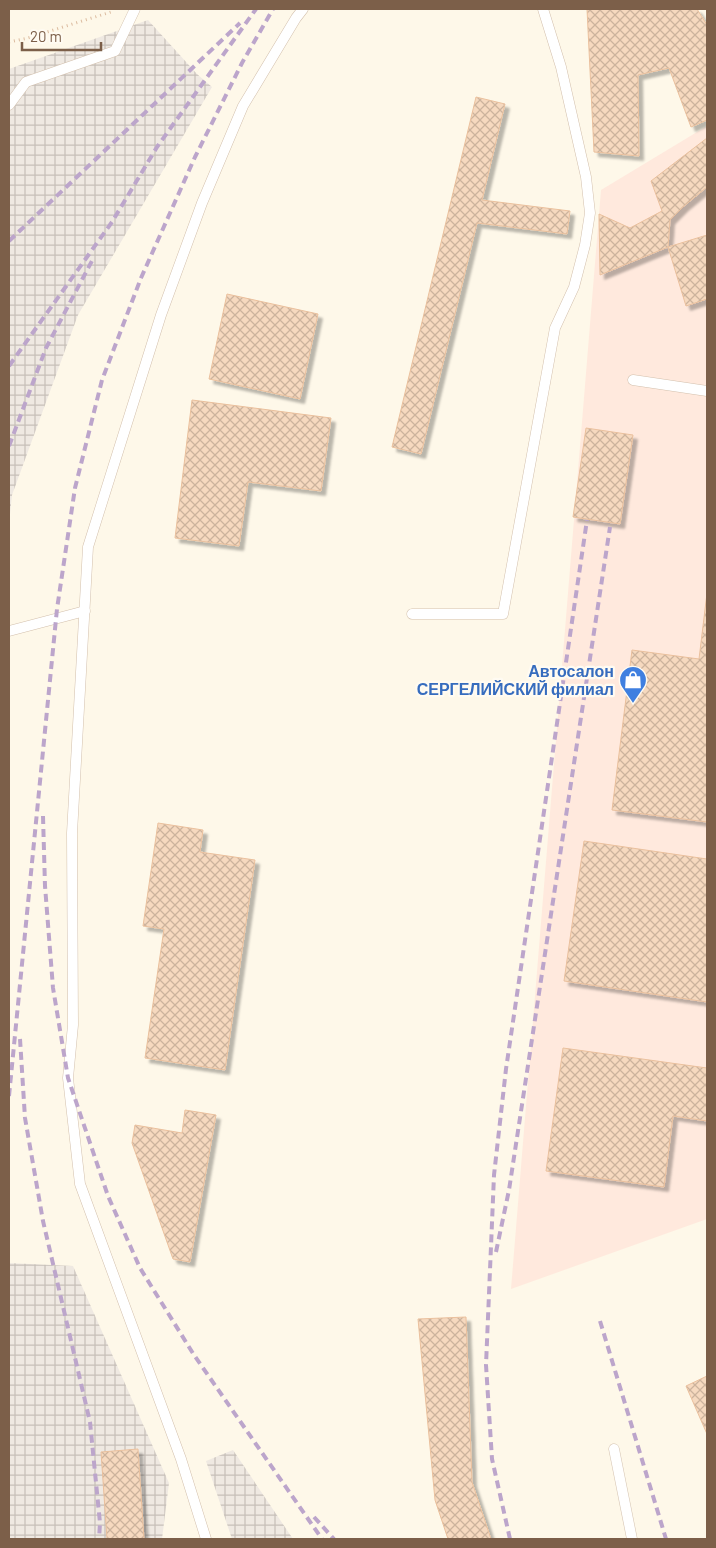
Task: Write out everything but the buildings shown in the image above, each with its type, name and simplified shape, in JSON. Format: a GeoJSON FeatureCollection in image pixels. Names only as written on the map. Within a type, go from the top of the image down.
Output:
{"type":"FeatureCollection","features":[{"type":"Feature","properties":{"kind":"lane"},"geometry":{"type":"LineString","coordinates":[[9,105],[26,82],[115,51],[135,9]]}},
{"type":"Feature","properties":{"kind":"lane"},"geometry":{"type":"LineString","coordinates":[[206,1539],[181,1459],[80,1184],[68,1078],[72,1025],[72,833],[88,547],[161,315],[202,203],[243,106],[303,9]]}},
{"type":"Feature","properties":{"kind":"lane"},"geometry":{"type":"LineString","coordinates":[[412,614],[503,614],[555,328],[574,287],[585,245],[590,213],[586,177],[561,67],[543,9]]}},
{"type":"Feature","properties":{"kind":"lane"},"geometry":{"type":"LineString","coordinates":[[633,380],[707,391]]}},
{"type":"Feature","properties":{"kind":"lane"},"geometry":{"type":"LineString","coordinates":[[9,631],[84,611]]}},
{"type":"Feature","properties":{"kind":"lane"},"geometry":{"type":"LineString","coordinates":[[614,1449],[632,1539]]}},
{"type":"Feature","properties":{"kind":"path"},"geometry":{"type":"LineString","coordinates":[[9,42],[28,38],[121,9]]}},
{"type":"Feature","properties":{"kind":"shaded area"},"geometry":{"type":"Polygon","coordinates":[[[148,20],[197,74],[212,87],[78,315],[12,495],[9,524],[9,69],[148,20]]]}},
{"type":"Feature","properties":{"kind":"shaded area","name":"Автосалон СЕРГЕЛИЙСКИЙ филиал"},"geometry":{"type":"Polygon","coordinates":[[[707,126],[707,1219],[511,1289],[601,190],[707,126]]]}},
{"type":"Feature","properties":{"kind":"shaded area"},"geometry":{"type":"Polygon","coordinates":[[[9,1263],[73,1266],[169,1483],[162,1539],[9,1539],[9,1263]]]}},
{"type":"Feature","properties":{"kind":"shaded area"},"geometry":{"type":"Polygon","coordinates":[[[233,1450],[293,1539],[232,1539],[206,1461],[233,1450]]]}},
{"type":"Feature","properties":{"kind":"railway"},"geometry":{"type":"LineString","coordinates":[[9,366],[112,222],[157,147],[256,9]]}},
{"type":"Feature","properties":{"kind":"railway"},"geometry":{"type":"LineString","coordinates":[[9,1096],[57,609],[75,488],[102,380],[141,278],[195,157],[242,63],[273,9]]}},
{"type":"Feature","properties":{"kind":"railway"},"geometry":{"type":"LineString","coordinates":[[9,241],[240,23]]}},
{"type":"Feature","properties":{"kind":"railway"},"geometry":{"type":"LineString","coordinates":[[9,446],[46,348],[94,257]]}},
{"type":"Feature","properties":{"kind":"railway"},"geometry":{"type":"LineString","coordinates":[[510,1539],[492,1459],[486,1365],[494,1175],[506,1069],[587,520]]}},
{"type":"Feature","properties":{"kind":"railway"},"geometry":{"type":"LineString","coordinates":[[496,1252],[509,1190],[610,527]]}},
{"type":"Feature","properties":{"kind":"railway"},"geometry":{"type":"LineString","coordinates":[[43,816],[45,886],[53,988],[68,1078],[108,1196],[140,1268],[194,1355],[322,1539]]}},
{"type":"Feature","properties":{"kind":"railway"},"geometry":{"type":"LineString","coordinates":[[20,1039],[25,1118],[43,1221],[90,1422],[100,1523],[99,1539]]}},
{"type":"Feature","properties":{"kind":"railway"},"geometry":{"type":"LineString","coordinates":[[600,1321],[666,1539]]}},
{"type":"Feature","properties":{"kind":"railway"},"geometry":{"type":"LineString","coordinates":[[314,1517],[334,1539]]}},
{"type":"Feature","properties":{"kind":"place","name":"Автосалон СЕРГЕЛИЙСКИЙ филиал"},"geometry":{"type":"Point","coordinates":[633,704]}}]}
